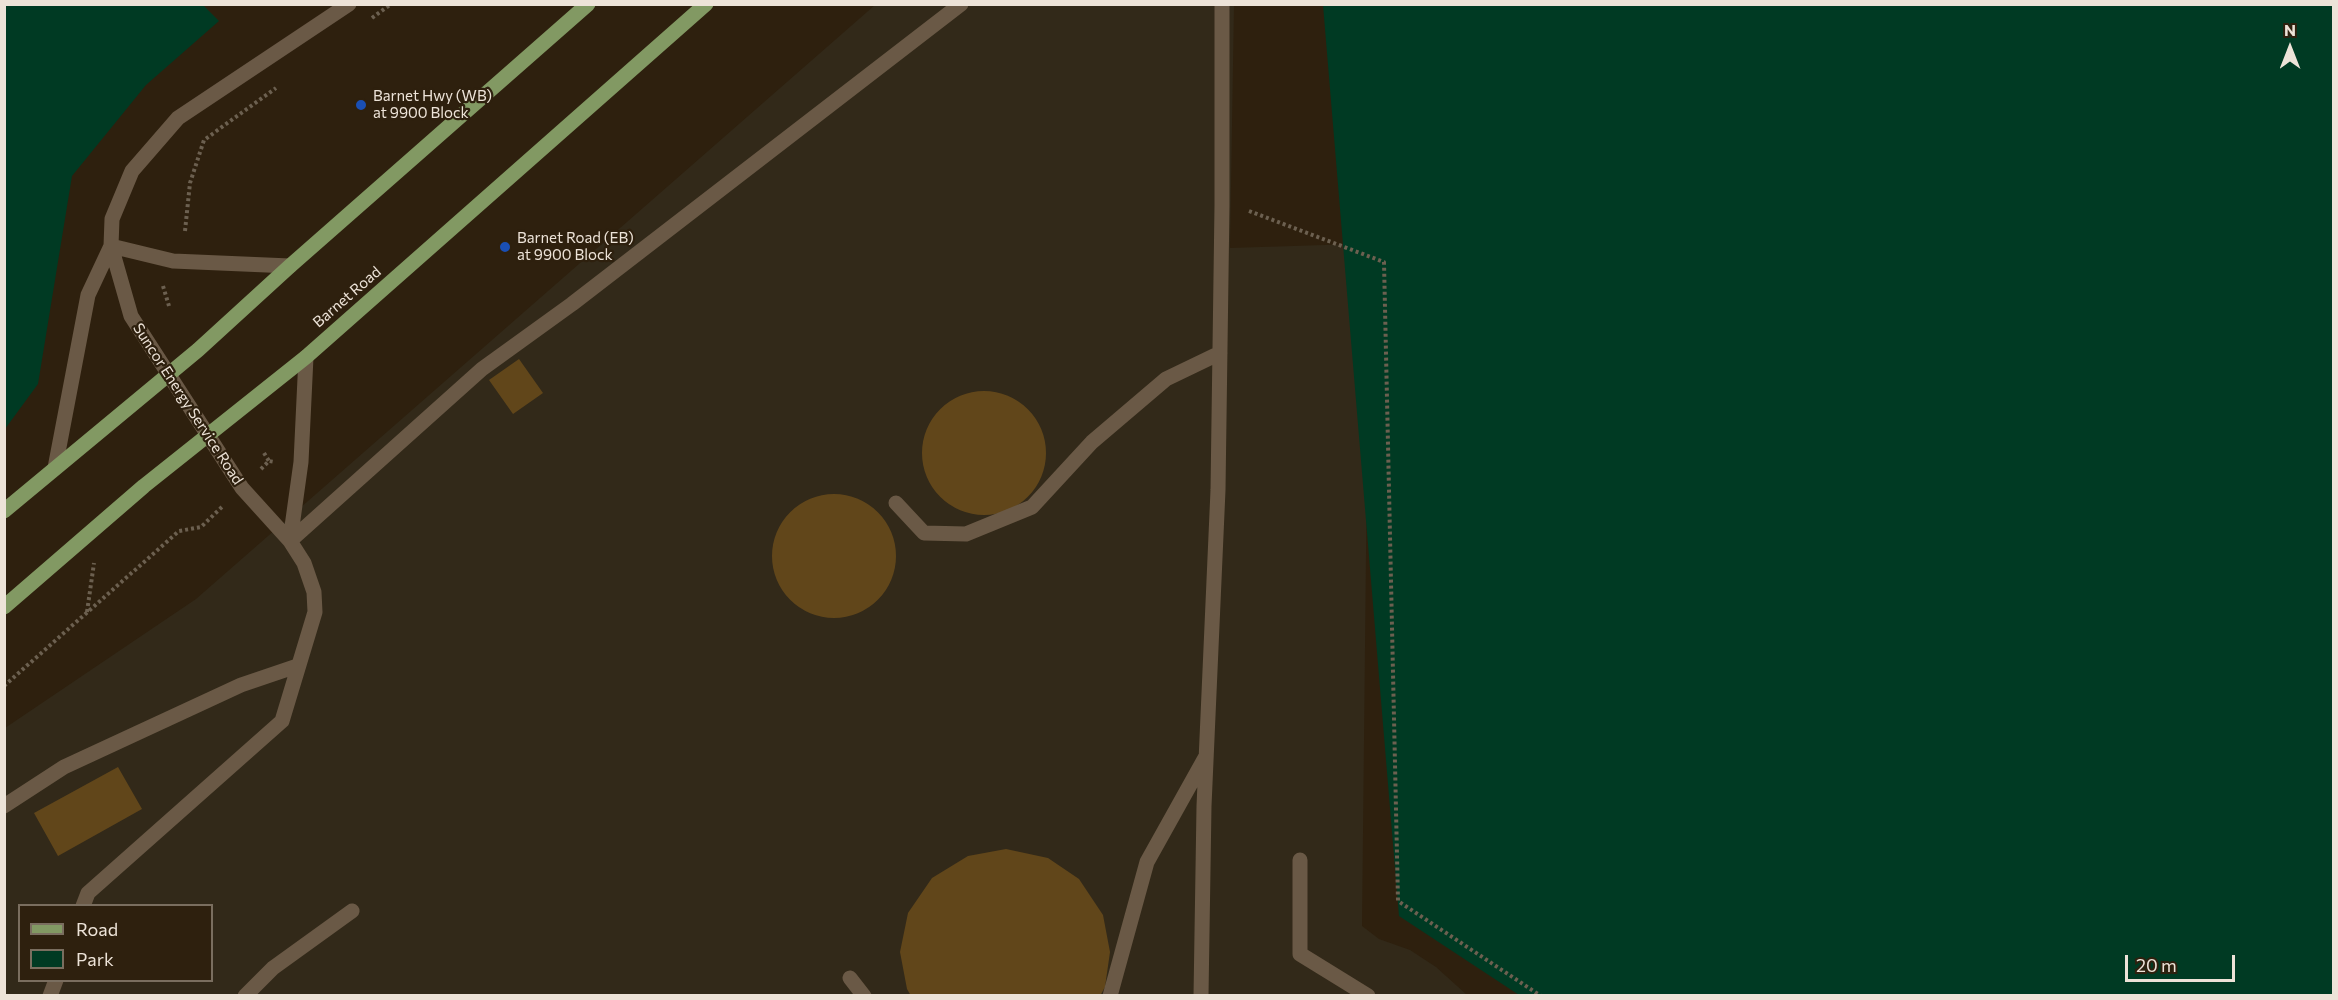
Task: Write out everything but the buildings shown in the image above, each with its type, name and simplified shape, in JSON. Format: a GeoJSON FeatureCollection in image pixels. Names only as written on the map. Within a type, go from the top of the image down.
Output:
{"type":"FeatureCollection","features":[{"type":"Feature","properties":{"kind":"main road"},"geometry":{"type":"LineString","coordinates":[[4,511],[169,375],[588,4]]}},
{"type":"Feature","properties":{"kind":"main road","name":"Barnet Road"},"geometry":{"type":"LineString","coordinates":[[4,607],[144,486],[306,357],[706,4]]}},
{"type":"Feature","properties":{"kind":"lane","name":"Suncor Energy Service Road"},"geometry":{"type":"LineString","coordinates":[[84,904],[88,892],[282,721],[315,612],[314,592],[304,563],[290,541],[242,488],[131,316],[111,246],[112,219],[132,171],[178,118],[349,4]]}},
{"type":"Feature","properties":{"kind":"lane"},"geometry":{"type":"LineString","coordinates":[[290,541],[482,369],[572,304],[961,4]]}},
{"type":"Feature","properties":{"kind":"lane"},"geometry":{"type":"LineString","coordinates":[[1201,996],[1207,755],[1218,490],[1222,4]]}},
{"type":"Feature","properties":{"kind":"lane"},"geometry":{"type":"LineString","coordinates":[[55,468],[88,294],[111,246],[173,261],[290,266]]}},
{"type":"Feature","properties":{"kind":"lane"},"geometry":{"type":"LineString","coordinates":[[896,503],[924,533],[966,534],[1032,507],[1092,442],[1166,379],[1220,353]]}},
{"type":"Feature","properties":{"kind":"lane"},"geometry":{"type":"LineString","coordinates":[[290,541],[301,462],[306,357]]}},
{"type":"Feature","properties":{"kind":"lane"},"geometry":{"type":"LineString","coordinates":[[4,806],[64,767],[241,685],[297,666]]}},
{"type":"Feature","properties":{"kind":"lane"},"geometry":{"type":"LineString","coordinates":[[1110,996],[1147,862],[1178,803],[1207,755]]}},
{"type":"Feature","properties":{"kind":"lane"},"geometry":{"type":"LineString","coordinates":[[1300,860],[1300,954],[1368,996]]}},
{"type":"Feature","properties":{"kind":"lane"},"geometry":{"type":"LineString","coordinates":[[245,996],[273,968],[352,911]]}},
{"type":"Feature","properties":{"kind":"lane"},"geometry":{"type":"LineString","coordinates":[[850,978],[864,996]]}},
{"type":"Feature","properties":{"kind":"lane"},"geometry":{"type":"LineString","coordinates":[[50,996],[56,982]]}},
{"type":"Feature","properties":{"kind":"path"},"geometry":{"type":"LineString","coordinates":[[371,19],[391,4]]}},
{"type":"Feature","properties":{"kind":"path"},"geometry":{"type":"LineString","coordinates":[[185,231],[190,183],[204,140],[285,82]]}},
{"type":"Feature","properties":{"kind":"path"},"geometry":{"type":"LineString","coordinates":[[1240,208],[1384,262],[1398,901],[1541,996]]}},
{"type":"Feature","properties":{"kind":"path"},"geometry":{"type":"LineString","coordinates":[[162,285],[169,306]]}},
{"type":"Feature","properties":{"kind":"path"},"geometry":{"type":"LineString","coordinates":[[264,453],[269,461],[264,466]]}},
{"type":"Feature","properties":{"kind":"path"},"geometry":{"type":"LineString","coordinates":[[4,686],[179,531],[201,528]]}},
{"type":"Feature","properties":{"kind":"shaded area"},"geometry":{"type":"Polygon","coordinates":[[[875,5],[1234,5],[1230,248],[1356,244],[1368,368],[1362,926],[1379,939],[1410,950],[1436,967],[1467,995],[5,996],[5,728],[196,599],[875,5]]]}},
{"type":"Feature","properties":{"kind":"green space"},"geometry":{"type":"Polygon","coordinates":[[[5,4],[203,5],[219,21],[146,85],[72,176],[38,384],[5,429],[5,4]]]}},
{"type":"Feature","properties":{"kind":"green space"},"geometry":{"type":"Polygon","coordinates":[[[1323,5],[2333,5],[2333,995],[1519,995],[1399,916],[1323,5]]]}},
{"type":"Feature","properties":{"kind":"place","name":"Barnet Hwy (WB) at 9900 Block"},"geometry":{"type":"Point","coordinates":[361,105]}},
{"type":"Feature","properties":{"kind":"place","name":"Barnet Road (EB) at 9900 Block"},"geometry":{"type":"Point","coordinates":[505,247]}}]}
